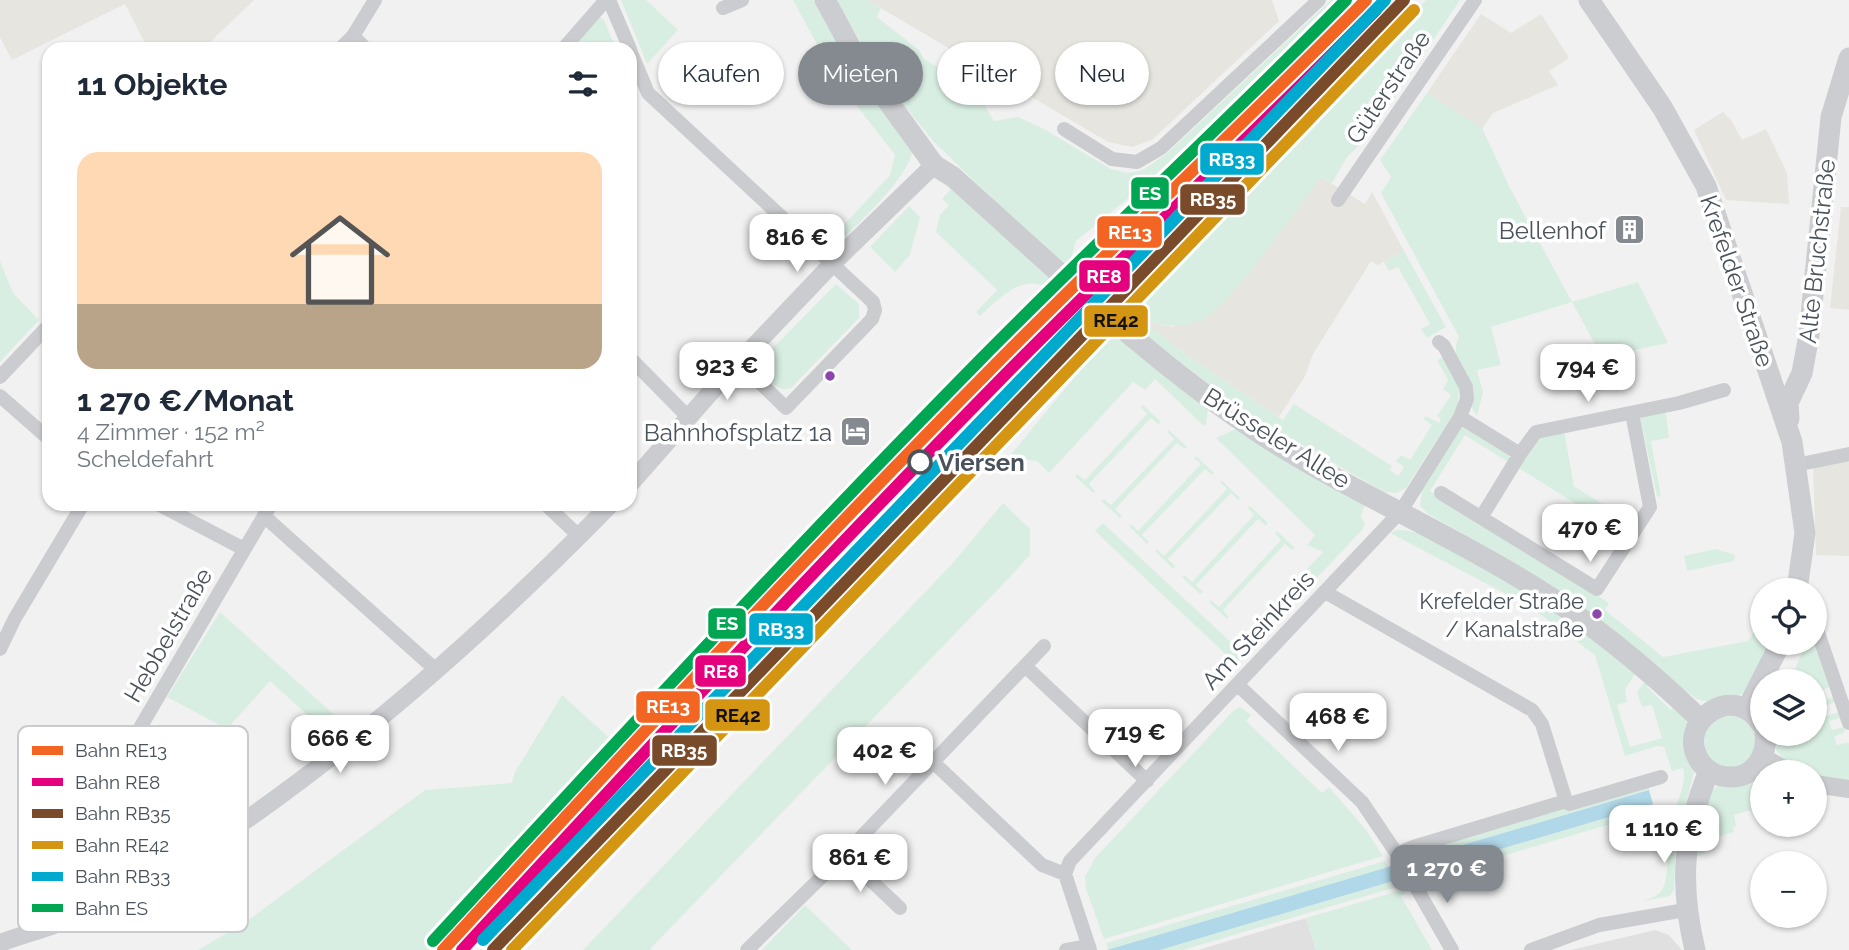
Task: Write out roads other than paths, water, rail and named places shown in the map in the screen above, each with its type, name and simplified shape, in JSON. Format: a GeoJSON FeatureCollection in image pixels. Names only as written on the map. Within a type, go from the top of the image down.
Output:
{"type":"FeatureCollection","features":[{"type":"Feature","properties":{"kind":"main road","name":"Brüsseler Allee"},"geometry":{"type":"LineString","coordinates":[[825,0],[856,57],[934,165],[953,177],[1147,348],[1229,413],[1283,447],[1522,579],[1563,606],[1644,668],[1701,720]]}},
{"type":"Feature","properties":{"kind":"main road","name":"Krefelder Straße"},"geometry":{"type":"LineString","coordinates":[[1589,0],[1661,107],[1706,186],[1792,442],[1805,533],[1799,578]]}},
{"type":"Feature","properties":{"kind":"main road","name":"Alte Bruchstraße"},"geometry":{"type":"LineString","coordinates":[[1792,442],[1788,403],[1802,373],[1809,335],[1831,117],[1849,58]]}},
{"type":"Feature","properties":{"kind":"main road"},"geometry":{"type":"LineString","coordinates":[[1747,709],[1774,655]]}},
{"type":"Feature","properties":{"kind":"main road"},"geometry":{"type":"LineString","coordinates":[[1750,712],[1737,706],[1722,706],[1708,713],[1701,720],[1695,734],[1695,749],[1701,763],[1709,771],[1736,777],[1748,772],[1763,757],[1764,746]]}},
{"type":"Feature","properties":{"kind":"main road"},"geometry":{"type":"LineString","coordinates":[[1695,950],[1685,911],[1685,857],[1689,825],[1709,771]]}},
{"type":"Feature","properties":{"kind":"street"},"geometry":{"type":"LineString","coordinates":[[347,42],[375,0]]}},
{"type":"Feature","properties":{"kind":"street"},"geometry":{"type":"LineString","coordinates":[[569,42],[607,0],[626,42]]}},
{"type":"Feature","properties":{"kind":"street"},"geometry":{"type":"LineString","coordinates":[[723,8],[742,0]]}},
{"type":"Feature","properties":{"kind":"street"},"geometry":{"type":"LineString","coordinates":[[1064,129],[1112,159],[1137,162],[1161,148],[1319,0]]}},
{"type":"Feature","properties":{"kind":"street","name":"Güterstraße"},"geometry":{"type":"LineString","coordinates":[[1338,200],[1475,0]]}},
{"type":"Feature","properties":{"kind":"street"},"geometry":{"type":"LineString","coordinates":[[353,36],[359,42]]}},
{"type":"Feature","properties":{"kind":"street"},"geometry":{"type":"LineString","coordinates":[[637,67],[648,93],[833,263],[873,302],[876,310],[872,319],[786,408],[739,362]]}},
{"type":"Feature","properties":{"kind":"street"},"geometry":{"type":"LineString","coordinates":[[637,476],[739,362],[833,263],[934,165]]}},
{"type":"Feature","properties":{"kind":"street"},"geometry":{"type":"LineString","coordinates":[[0,377],[42,332]]}},
{"type":"Feature","properties":{"kind":"street"},"geometry":{"type":"LineString","coordinates":[[1439,342],[1444,346],[1466,387],[1467,399],[1460,417],[1520,454]]}},
{"type":"Feature","properties":{"kind":"street"},"geometry":{"type":"LineString","coordinates":[[637,365],[689,418]]}},
{"type":"Feature","properties":{"kind":"street"},"geometry":{"type":"LineString","coordinates":[[1482,516],[1536,432],[1632,413],[1724,390]]}},
{"type":"Feature","properties":{"kind":"street"},"geometry":{"type":"LineString","coordinates":[[0,396],[42,433]]}},
{"type":"Feature","properties":{"kind":"street"},"geometry":{"type":"LineString","coordinates":[[1441,493],[1597,589],[1650,508],[1632,413]]}},
{"type":"Feature","properties":{"kind":"street","name":"Am Steinkreis"},"geometry":{"type":"LineString","coordinates":[[1065,874],[1070,861],[1401,511],[1460,417]]}},
{"type":"Feature","properties":{"kind":"street"},"geometry":{"type":"LineString","coordinates":[[1796,465],[1849,454]]}},
{"type":"Feature","properties":{"kind":"street"},"geometry":{"type":"LineString","coordinates":[[0,649],[15,618],[79,511]]}},
{"type":"Feature","properties":{"kind":"street"},"geometry":{"type":"LineString","coordinates":[[171,511],[244,549]]}},
{"type":"Feature","properties":{"kind":"street","name":"Hebbelstraße"},"geometry":{"type":"LineString","coordinates":[[141,726],[266,511]]}},
{"type":"Feature","properties":{"kind":"street"},"geometry":{"type":"LineString","coordinates":[[268,511],[436,670]]}},
{"type":"Feature","properties":{"kind":"street"},"geometry":{"type":"LineString","coordinates":[[552,511],[579,536]]}},
{"type":"Feature","properties":{"kind":"street"},"geometry":{"type":"LineString","coordinates":[[248,817],[349,745],[512,602],[604,511]]}},
{"type":"Feature","properties":{"kind":"street"},"geometry":{"type":"LineString","coordinates":[[1325,592],[1532,710],[1542,724],[1569,804],[1661,777]]}},
{"type":"Feature","properties":{"kind":"street"},"geometry":{"type":"LineString","coordinates":[[747,950],[844,855],[1044,646]]}},
{"type":"Feature","properties":{"kind":"street"},"geometry":{"type":"LineString","coordinates":[[1827,650],[1844,688],[1849,723]]}},
{"type":"Feature","properties":{"kind":"street"},"geometry":{"type":"LineString","coordinates":[[1025,666],[1147,781]]}},
{"type":"Feature","properties":{"kind":"street"},"geometry":{"type":"LineString","coordinates":[[1238,685],[1362,802],[1399,858],[1452,950]]}},
{"type":"Feature","properties":{"kind":"street"},"geometry":{"type":"LineString","coordinates":[[1763,757],[1768,760]]}},
{"type":"Feature","properties":{"kind":"street"},"geometry":{"type":"LineString","coordinates":[[933,762],[1042,865],[1065,874],[1090,948],[1066,950]]}},
{"type":"Feature","properties":{"kind":"street"},"geometry":{"type":"LineString","coordinates":[[1827,786],[1849,789]]}},
{"type":"Feature","properties":{"kind":"street"},"geometry":{"type":"LineString","coordinates":[[1399,858],[1413,847],[1566,801]]}},
{"type":"Feature","properties":{"kind":"street"},"geometry":{"type":"LineString","coordinates":[[844,855],[900,908]]}},
{"type":"Feature","properties":{"kind":"street"},"geometry":{"type":"LineString","coordinates":[[1531,950],[1599,925],[1685,911]]}},
{"type":"Feature","properties":{"kind":"street"},"geometry":{"type":"LineString","coordinates":[[0,943],[31,932]]}},
{"type":"Feature","properties":{"kind":"water"},"geometry":{"type":"Polygon","coordinates":[[[1649,790],[1653,804],[1160,950],[1107,950],[1649,790]]]}},
{"type":"Feature","properties":{"kind":"rail line","name":"ES"},"geometry":{"type":"LineString","coordinates":[[433,941],[704,648],[910,431],[1346,0]]}},
{"type":"Feature","properties":{"kind":"rail line","name":"RE13"},"geometry":{"type":"LineString","coordinates":[[443,950],[714,657],[921,440],[1037,322],[1366,0]]}},
{"type":"Feature","properties":{"kind":"rail line","name":"RB33"},"geometry":{"type":"LineString","coordinates":[[483,940],[1385,0]]}},
{"type":"Feature","properties":{"kind":"rail line","name":"RB35"},"geometry":{"type":"LineString","coordinates":[[493,950],[1404,0]]}},
{"type":"Feature","properties":{"kind":"rail line","name":"RE8"},"geometry":{"type":"LineString","coordinates":[[462,950],[932,450],[1047,333],[1376,10]]}},
{"type":"Feature","properties":{"kind":"rail line","name":"RE42"},"geometry":{"type":"LineString","coordinates":[[512,950],[1414,10]]}},
{"type":"Feature","properties":{"kind":"place","name":"Bellenhof"},"geometry":{"type":"Point","coordinates":[1629,230]}},
{"type":"Feature","properties":{"kind":"place","name":"Bahnhofsplatz 1a"},"geometry":{"type":"Point","coordinates":[855,432]}},
{"type":"Feature","properties":{"kind":"place","name":"Viersen"},"geometry":{"type":"Point","coordinates":[920,462]}},
{"type":"Feature","properties":{"kind":"place","name":"Krefelder Straße / Kanalstraße"},"geometry":{"type":"Point","coordinates":[1597,614]}}]}
